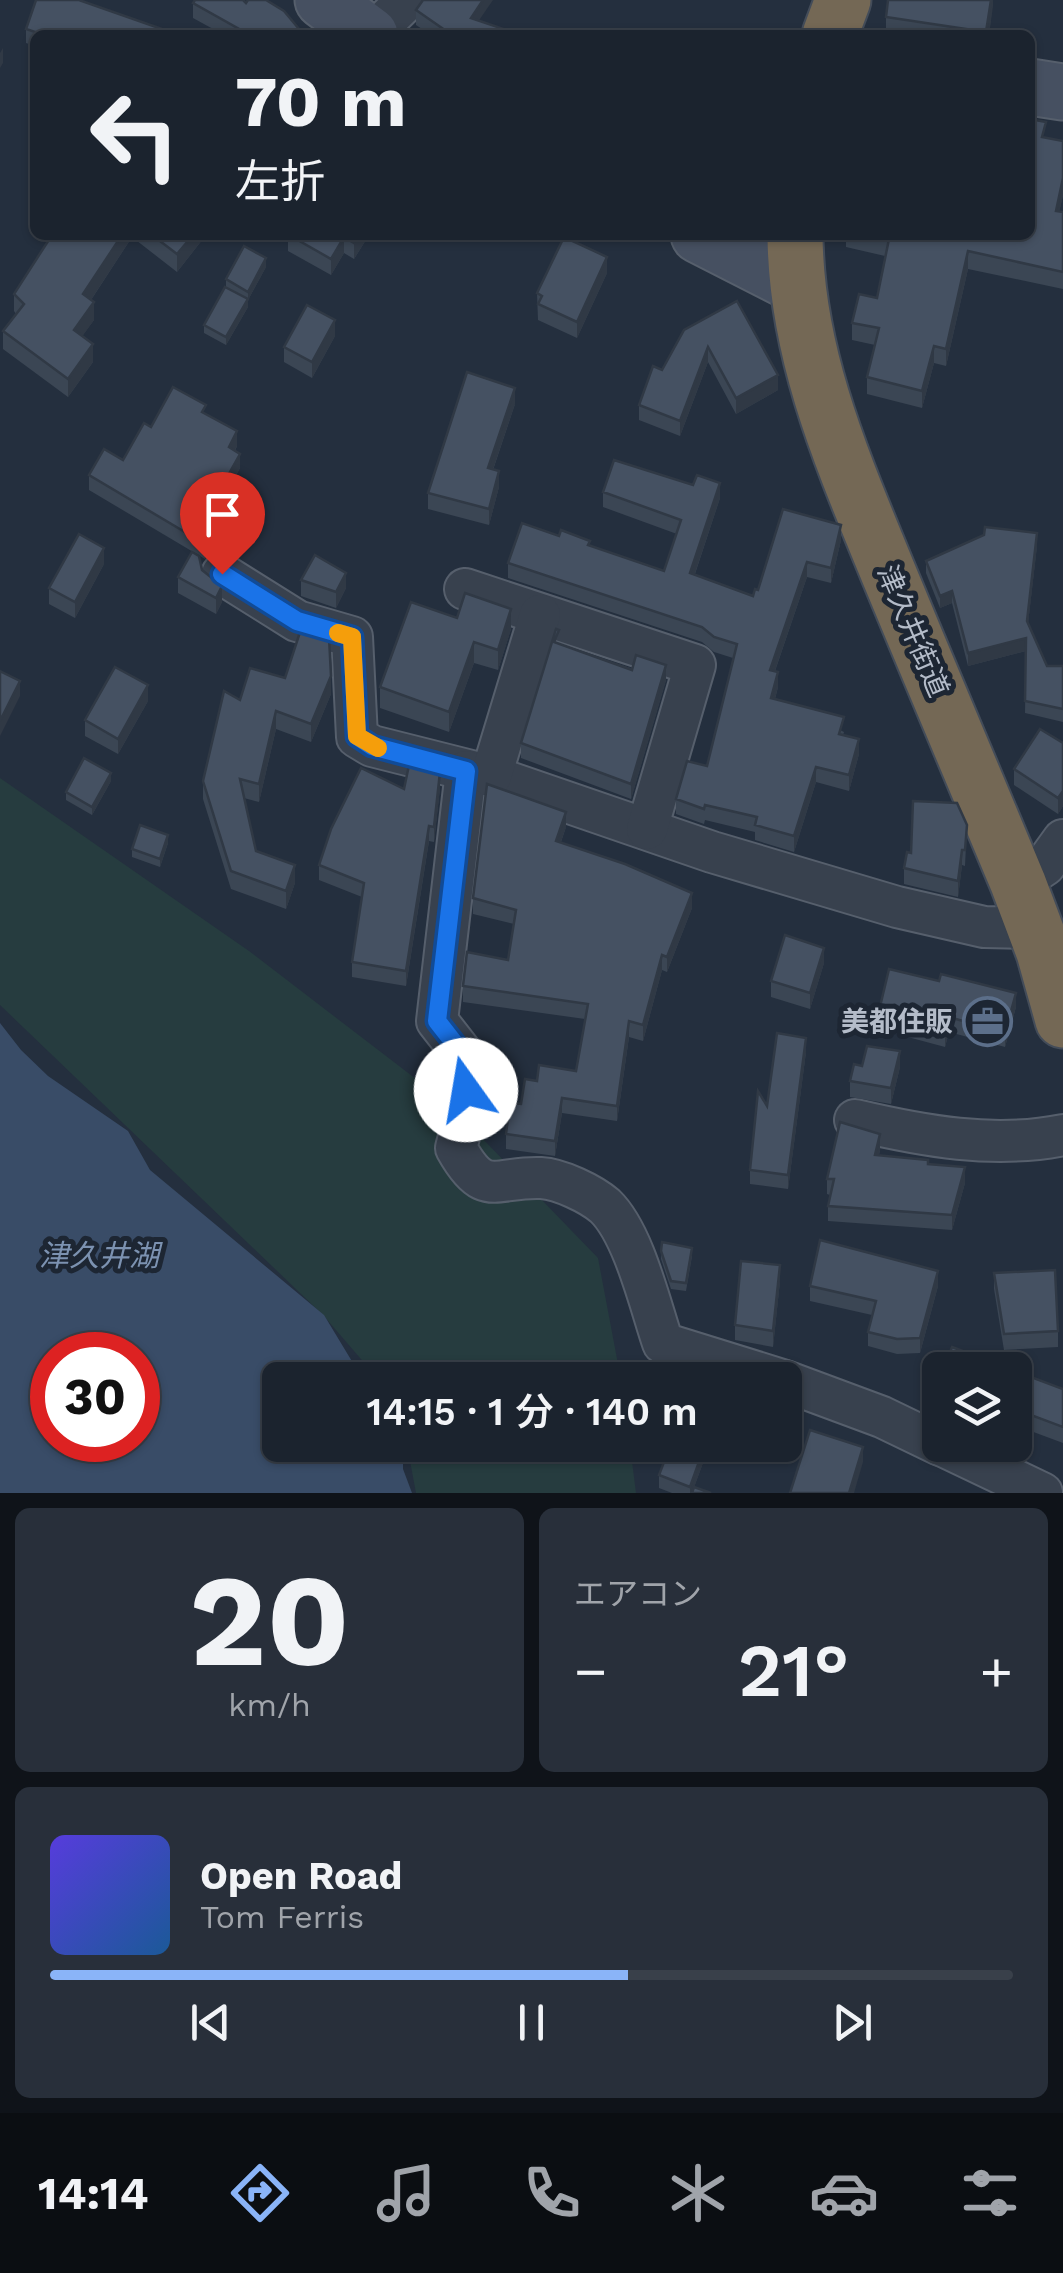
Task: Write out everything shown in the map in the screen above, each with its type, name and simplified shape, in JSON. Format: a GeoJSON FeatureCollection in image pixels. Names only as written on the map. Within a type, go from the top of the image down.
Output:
{"type":"FeatureCollection","features":[{"type":"Feature","properties":{"kind":"highway"},"geometry":{"type":"LineString","coordinates":[[832,30],[843,0]]}},
{"type":"Feature","properties":{"kind":"highway","name":"津久井街道"},"geometry":{"type":"LineString","coordinates":[[796,260],[812,368],[840,455],[1026,906],[1063,1020]]}},
{"type":"Feature","properties":{"kind":"main road"},"geometry":{"type":"LineString","coordinates":[[324,0],[364,30]]}},
{"type":"Feature","properties":{"kind":"main road"},"geometry":{"type":"LineString","coordinates":[[1035,88],[1063,92]]}},
{"type":"Feature","properties":{"kind":"main road"},"geometry":{"type":"LineString","coordinates":[[719,240],[796,260]]}},
{"type":"Feature","properties":{"kind":"street"},"geometry":{"type":"LineString","coordinates":[[376,30],[406,0]]}},
{"type":"Feature","properties":{"kind":"street"},"geometry":{"type":"LineString","coordinates":[[222,574],[297,621],[352,637],[357,736],[372,746],[478,774],[897,906],[984,927],[1026,906],[1045,864],[1063,840]]}},
{"type":"Feature","properties":{"kind":"street"},"geometry":{"type":"LineString","coordinates":[[465,590],[695,665],[647,829]]}},
{"type":"Feature","properties":{"kind":"street"},"geometry":{"type":"LineString","coordinates":[[540,615],[478,774],[437,1021],[469,1062],[464,1118],[456,1148],[469,1172],[486,1182],[542,1178],[568,1185],[605,1206],[626,1238],[663,1343],[725,1362]]}},
{"type":"Feature","properties":{"kind":"street"},"geometry":{"type":"LineString","coordinates":[[856,1120],[988,1142],[1063,1135]]}},
{"type":"Feature","properties":{"kind":"street"},"geometry":{"type":"LineString","coordinates":[[802,1387],[922,1436]]}},
{"type":"Feature","properties":{"kind":"street"},"geometry":{"type":"LineString","coordinates":[[976,1462],[1042,1493]]}},
{"type":"Feature","properties":{"kind":"green space"},"geometry":{"type":"Polygon","coordinates":[[[0,778],[249,951],[450,1105],[598,1258],[618,1362],[363,1362],[323,1315],[0,1005],[0,778]]]}},
{"type":"Feature","properties":{"kind":"green space"},"geometry":{"type":"Polygon","coordinates":[[[410,1462],[632,1462],[636,1493],[416,1493],[410,1462]]]}},
{"type":"Feature","properties":{"kind":"water","name":"津久井湖"},"geometry":{"type":"Polygon","coordinates":[[[0,1023],[48,1076],[128,1131],[150,1170],[324,1315],[352,1362],[262,1362],[262,1462],[403,1462],[412,1493],[0,1493],[0,1023]]]}},
{"type":"Feature","properties":{"kind":"building"},"geometry":{"type":"Polygon","coordinates":[[[36,0],[79,0],[165,30],[30,30],[26,29],[36,0]]]}},
{"type":"Feature","properties":{"kind":"building"},"geometry":{"type":"Polygon","coordinates":[[[266,0],[284,11],[300,30],[241,30],[193,3],[266,0]]]}},
{"type":"Feature","properties":{"kind":"building"},"geometry":{"type":"Polygon","coordinates":[[[423,0],[483,0],[471,18],[506,30],[445,30],[416,10],[423,0]]]}},
{"type":"Feature","properties":{"kind":"building"},"geometry":{"type":"Polygon","coordinates":[[[888,0],[991,0],[986,30],[886,17],[888,0]]]}},
{"type":"Feature","properties":{"kind":"building"},"geometry":{"type":"Polygon","coordinates":[[[1035,120],[1046,122],[1042,137],[1063,141],[1063,178],[1056,211],[1063,212],[1063,272],[968,251],[946,349],[934,346],[922,391],[867,377],[879,328],[852,323],[859,294],[877,298],[889,240],[1035,240],[1035,120]]]}},
{"type":"Feature","properties":{"kind":"building"},"geometry":{"type":"Polygon","coordinates":[[[49,240],[119,240],[83,294],[94,302],[74,330],[93,344],[68,379],[3,331],[24,304],[14,294],[49,240]]]}},
{"type":"Feature","properties":{"kind":"building"},"geometry":{"type":"Polygon","coordinates":[[[159,240],[189,240],[177,254],[159,240]]]}},
{"type":"Feature","properties":{"kind":"building"},"geometry":{"type":"Polygon","coordinates":[[[298,240],[342,240],[331,259],[298,240]]]}},
{"type":"Feature","properties":{"kind":"building"},"geometry":{"type":"Polygon","coordinates":[[[563,240],[607,257],[577,322],[538,304],[542,296],[537,293],[563,240]]]}},
{"type":"Feature","properties":{"kind":"building"},"geometry":{"type":"Polygon","coordinates":[[[244,246],[266,258],[248,292],[226,279],[244,246]]]}},
{"type":"Feature","properties":{"kind":"building"},"geometry":{"type":"Polygon","coordinates":[[[225,287],[248,299],[226,337],[204,325],[225,287]]]}},
{"type":"Feature","properties":{"kind":"building"},"geometry":{"type":"Polygon","coordinates":[[[737,301],[778,375],[736,398],[708,347],[680,421],[639,405],[653,366],[662,370],[684,330],[737,301]]]}},
{"type":"Feature","properties":{"kind":"building"},"geometry":{"type":"Polygon","coordinates":[[[307,305],[335,320],[312,362],[284,347],[307,305]]]}},
{"type":"Feature","properties":{"kind":"building"},"geometry":{"type":"Polygon","coordinates":[[[467,372],[515,388],[488,468],[499,471],[489,509],[428,493],[467,372]]]}},
{"type":"Feature","properties":{"kind":"building"},"geometry":{"type":"Polygon","coordinates":[[[173,387],[206,405],[202,412],[237,431],[229,447],[240,454],[217,495],[238,507],[223,535],[205,544],[89,475],[104,449],[123,460],[144,423],[151,427],[173,387]]]}},
{"type":"Feature","properties":{"kind":"building"},"geometry":{"type":"Polygon","coordinates":[[[614,460],[693,485],[697,475],[720,483],[690,573],[753,596],[783,509],[841,525],[831,568],[807,562],[770,670],[778,672],[771,698],[844,717],[839,734],[859,739],[849,775],[816,767],[794,836],[755,825],[757,817],[705,805],[704,809],[676,799],[687,761],[707,766],[737,644],[714,637],[702,627],[508,563],[522,523],[559,536],[561,530],[590,541],[588,545],[664,571],[681,520],[603,492],[614,460]]]}},
{"type":"Feature","properties":{"kind":"building"},"geometry":{"type":"Polygon","coordinates":[[[985,527],[1037,533],[1027,621],[1047,666],[1063,666],[1063,709],[1025,701],[1026,638],[968,653],[952,591],[940,596],[926,561],[984,535],[985,527]]]}},
{"type":"Feature","properties":{"kind":"building"},"geometry":{"type":"Polygon","coordinates":[[[79,534],[104,548],[75,602],[49,588],[79,534]]]}},
{"type":"Feature","properties":{"kind":"building"},"geometry":{"type":"Polygon","coordinates":[[[192,552],[199,556],[202,570],[222,586],[216,598],[178,577],[192,552]]]}},
{"type":"Feature","properties":{"kind":"building"},"geometry":{"type":"Polygon","coordinates":[[[315,555],[346,573],[336,592],[301,580],[315,555]]]}},
{"type":"Feature","properties":{"kind":"building"},"geometry":{"type":"Polygon","coordinates":[[[465,593],[511,609],[498,650],[474,642],[449,712],[380,687],[411,602],[457,618],[465,593]]]}},
{"type":"Feature","properties":{"kind":"building"},"geometry":{"type":"Polygon","coordinates":[[[301,629],[329,637],[331,676],[311,724],[276,711],[259,784],[240,779],[256,851],[295,865],[286,891],[231,871],[203,781],[224,691],[240,700],[250,668],[285,678],[301,629]]]}},
{"type":"Feature","properties":{"kind":"building"},"geometry":{"type":"Polygon","coordinates":[[[556,629],[559,630],[554,642],[632,670],[636,655],[666,665],[631,784],[521,743],[556,629]]]}},
{"type":"Feature","properties":{"kind":"building"},"geometry":{"type":"Polygon","coordinates":[[[115,667],[148,685],[118,739],[85,720],[115,667]]]}},
{"type":"Feature","properties":{"kind":"building"},"geometry":{"type":"Polygon","coordinates":[[[0,671],[20,681],[0,721],[0,671]]]}},
{"type":"Feature","properties":{"kind":"building"},"geometry":{"type":"Polygon","coordinates":[[[1040,729],[1063,743],[1063,791],[1058,798],[1014,769],[1040,729]]]}},
{"type":"Feature","properties":{"kind":"building"},"geometry":{"type":"Polygon","coordinates":[[[84,758],[111,773],[92,807],[66,792],[84,758]]]}},
{"type":"Feature","properties":{"kind":"building"},"geometry":{"type":"Polygon","coordinates":[[[409,765],[440,772],[434,827],[429,826],[406,971],[352,962],[364,883],[319,865],[331,829],[361,768],[404,789],[409,765]]]}},
{"type":"Feature","properties":{"kind":"building"},"geometry":{"type":"Polygon","coordinates":[[[487,784],[566,812],[556,841],[625,864],[692,893],[667,957],[662,955],[643,1025],[629,1021],[617,1106],[562,1098],[555,1141],[506,1134],[510,1103],[521,1104],[525,1079],[537,1081],[539,1065],[576,1071],[588,1004],[463,986],[467,952],[508,960],[516,910],[473,898],[487,784]]]}},
{"type":"Feature","properties":{"kind":"building"},"geometry":{"type":"Polygon","coordinates":[[[913,801],[957,803],[967,825],[958,881],[904,868],[907,852],[911,853],[913,801]]]}},
{"type":"Feature","properties":{"kind":"building"},"geometry":{"type":"Polygon","coordinates":[[[140,825],[168,835],[160,859],[132,849],[140,825]]]}},
{"type":"Feature","properties":{"kind":"building"},"geometry":{"type":"Polygon","coordinates":[[[785,935],[824,948],[810,993],[771,981],[785,935]]]}},
{"type":"Feature","properties":{"kind":"building"},"geometry":{"type":"Polygon","coordinates":[[[889,969],[939,981],[941,974],[1016,993],[1005,1033],[949,1017],[945,1032],[878,1015],[889,969]]]}},
{"type":"Feature","properties":{"kind":"building"},"geometry":{"type":"Polygon","coordinates":[[[777,1033],[806,1038],[788,1175],[750,1170],[758,1091],[767,1106],[777,1033]]]}},
{"type":"Feature","properties":{"kind":"building"},"geometry":{"type":"Polygon","coordinates":[[[867,1046],[900,1051],[891,1088],[850,1081],[854,1064],[862,1066],[867,1046]]]}},
{"type":"Feature","properties":{"kind":"building"},"geometry":{"type":"Polygon","coordinates":[[[840,1122],[880,1134],[875,1155],[965,1167],[952,1215],[828,1206],[834,1179],[827,1179],[840,1122]]]}},
{"type":"Feature","properties":{"kind":"building"},"geometry":{"type":"Polygon","coordinates":[[[820,1240],[938,1271],[920,1338],[897,1339],[868,1332],[876,1301],[810,1286],[820,1240]]]}},
{"type":"Feature","properties":{"kind":"building"},"geometry":{"type":"Polygon","coordinates":[[[662,1242],[692,1248],[686,1283],[671,1281],[662,1242]]]}},
{"type":"Feature","properties":{"kind":"building"},"geometry":{"type":"Polygon","coordinates":[[[741,1261],[780,1265],[773,1331],[735,1325],[741,1261]]]}},
{"type":"Feature","properties":{"kind":"building"},"geometry":{"type":"Polygon","coordinates":[[[1055,1270],[1058,1331],[1004,1334],[994,1273],[1055,1270]]]}},
{"type":"Feature","properties":{"kind":"building"},"geometry":{"type":"Polygon","coordinates":[[[1032,1377],[1063,1389],[1063,1427],[1032,1415],[1032,1377]]]}},
{"type":"Feature","properties":{"kind":"building"},"geometry":{"type":"Polygon","coordinates":[[[810,1430],[863,1447],[849,1493],[790,1493],[810,1430]]]}},
{"type":"Feature","properties":{"kind":"building"},"geometry":{"type":"Polygon","coordinates":[[[664,1462],[699,1462],[690,1487],[659,1475],[664,1462]]]}},
{"type":"Feature","properties":{"kind":"slow traffic"},"geometry":{"type":"LineString","coordinates":[[338,633],[352,637],[357,736],[378,748]]}},
{"type":"Feature","properties":{"kind":"place","name":"美都住販"},"geometry":{"type":"Point","coordinates":[988,1021]}},
{"type":"Feature","properties":{"kind":"route"},"geometry":{"type":"LineString","coordinates":[[222,574],[297,621],[352,637],[357,736],[372,746],[466,771],[437,1021],[469,1062],[466,1090]]}}]}
